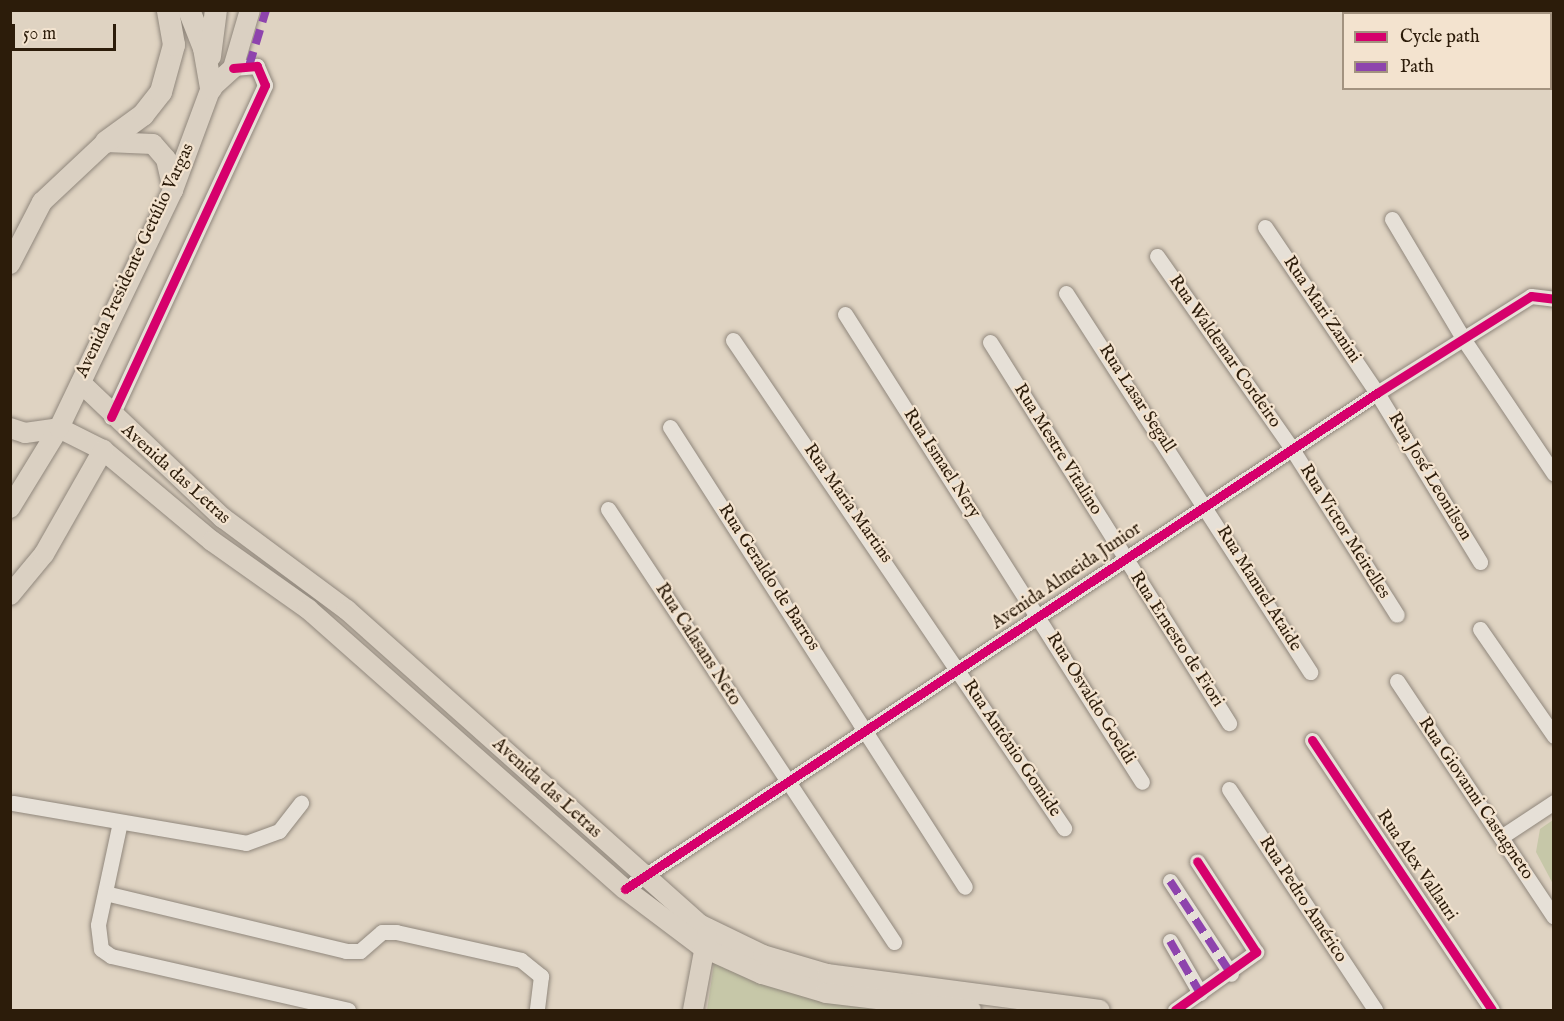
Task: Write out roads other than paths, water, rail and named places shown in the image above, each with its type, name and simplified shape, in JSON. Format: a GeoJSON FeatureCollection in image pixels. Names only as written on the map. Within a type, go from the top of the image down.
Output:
{"type":"FeatureCollection","features":[{"type":"Feature","properties":{"kind":"highway"},"geometry":{"type":"LineString","coordinates":[[106,142],[143,115],[161,92],[174,45],[168,10]]}},
{"type":"Feature","properties":{"kind":"highway"},"geometry":{"type":"LineString","coordinates":[[189,10],[210,77]]}},
{"type":"Feature","properties":{"kind":"highway"},"geometry":{"type":"LineString","coordinates":[[210,77],[216,10]]}},
{"type":"Feature","properties":{"kind":"main road"},"geometry":{"type":"LineString","coordinates":[[233,68],[250,10]]}},
{"type":"Feature","properties":{"kind":"main road","name":"Avenida Presidente Getúlio Vargas"},"geometry":{"type":"LineString","coordinates":[[10,508],[59,428],[173,190],[210,77],[233,68]]}},
{"type":"Feature","properties":{"kind":"main road"},"geometry":{"type":"LineString","coordinates":[[10,264],[42,202],[106,142],[153,144],[166,159],[173,190]]}},
{"type":"Feature","properties":{"kind":"main road","name":"Avenida das Letras"},"geometry":{"type":"LineString","coordinates":[[81,383],[111,417],[239,532],[347,610],[641,876],[705,938],[827,974],[979,990],[1100,1011]]}},
{"type":"Feature","properties":{"kind":"main road"},"geometry":{"type":"LineString","coordinates":[[10,428],[25,433],[59,428]]}},
{"type":"Feature","properties":{"kind":"main road","name":"Avenida das Letras"},"geometry":{"type":"LineString","coordinates":[[59,428],[103,450],[212,541],[343,638],[625,889],[762,975],[826,993],[971,1011]]}},
{"type":"Feature","properties":{"kind":"main road"},"geometry":{"type":"LineString","coordinates":[[10,595],[44,554],[103,450]]}},
{"type":"Feature","properties":{"kind":"main road"},"geometry":{"type":"LineString","coordinates":[[693,1011],[705,938]]}},
{"type":"Feature","properties":{"kind":"main road"},"geometry":{"type":"LineString","coordinates":[[979,990],[980,1011]]}},
{"type":"Feature","properties":{"kind":"street"},"geometry":{"type":"LineString","coordinates":[[111,417],[265,85],[257,66],[233,68]]}},
{"type":"Feature","properties":{"kind":"street"},"geometry":{"type":"LineString","coordinates":[[1392,219],[1464,340],[1554,474]]}},
{"type":"Feature","properties":{"kind":"street","name":"Rua Mari Zanini"},"geometry":{"type":"LineString","coordinates":[[1266,227],[1377,393]]}},
{"type":"Feature","properties":{"kind":"street","name":"Rua Waldemar Cordeiro"},"geometry":{"type":"LineString","coordinates":[[1157,256],[1292,448]]}},
{"type":"Feature","properties":{"kind":"street","name":"Rua Lasar Segall"},"geometry":{"type":"LineString","coordinates":[[1066,293],[1207,505]]}},
{"type":"Feature","properties":{"kind":"street","name":"Avenida Almeida Junior"},"geometry":{"type":"LineString","coordinates":[[625,889],[641,876],[957,670],[1123,558],[1377,393],[1531,296],[1554,299]]}},
{"type":"Feature","properties":{"kind":"street","name":"Rua Ismael Nery"},"geometry":{"type":"LineString","coordinates":[[845,314],[1037,615]]}},
{"type":"Feature","properties":{"kind":"street","name":"Rua Maria Martins"},"geometry":{"type":"LineString","coordinates":[[733,340],[957,670]]}},
{"type":"Feature","properties":{"kind":"street","name":"Rua Mestre Vitalino"},"geometry":{"type":"LineString","coordinates":[[990,342],[1123,558]]}},
{"type":"Feature","properties":{"kind":"street","name":"Rua José Leonilson"},"geometry":{"type":"LineString","coordinates":[[1377,393],[1480,562]]}},
{"type":"Feature","properties":{"kind":"street","name":"Rua Geraldo de Barros"},"geometry":{"type":"LineString","coordinates":[[670,427],[867,729],[965,887]]}},
{"type":"Feature","properties":{"kind":"street","name":"Rua Victor Meirelles"},"geometry":{"type":"LineString","coordinates":[[1292,448],[1397,615]]}},
{"type":"Feature","properties":{"kind":"street","name":"Rua Manuel Ataide"},"geometry":{"type":"LineString","coordinates":[[1207,505],[1310,672]]}},
{"type":"Feature","properties":{"kind":"street","name":"Rua Calasans Neto"},"geometry":{"type":"LineString","coordinates":[[608,509],[785,781],[894,942]]}},
{"type":"Feature","properties":{"kind":"street","name":"Rua Ernesto de Fiori"},"geometry":{"type":"LineString","coordinates":[[1123,558],[1229,723]]}},
{"type":"Feature","properties":{"kind":"street","name":"Rua Osvaldo Goeldi"},"geometry":{"type":"LineString","coordinates":[[1037,615],[1142,782]]}},
{"type":"Feature","properties":{"kind":"street"},"geometry":{"type":"LineString","coordinates":[[1480,629],[1554,736]]}},
{"type":"Feature","properties":{"kind":"street","name":"Rua Antônio Gomide"},"geometry":{"type":"LineString","coordinates":[[957,670],[1064,828]]}},
{"type":"Feature","properties":{"kind":"street","name":"Rua Giovanni Castagneto"},"geometry":{"type":"LineString","coordinates":[[1397,681],[1554,917]]}},
{"type":"Feature","properties":{"kind":"street","name":"Rua Alex Vallauri"},"geometry":{"type":"LineString","coordinates":[[1312,740],[1492,1011]]}},
{"type":"Feature","properties":{"kind":"street","name":"Rua Pedro Américo"},"geometry":{"type":"LineString","coordinates":[[1229,789],[1375,1011]]}},
{"type":"Feature","properties":{"kind":"street"},"geometry":{"type":"LineString","coordinates":[[1501,837],[1554,802]]}},
{"type":"Feature","properties":{"kind":"street"},"geometry":{"type":"LineString","coordinates":[[13,803],[246,843],[279,831],[301,803]]}},
{"type":"Feature","properties":{"kind":"street"},"geometry":{"type":"LineString","coordinates":[[120,822],[98,938],[111,956],[348,1011]]}},
{"type":"Feature","properties":{"kind":"street"},"geometry":{"type":"LineString","coordinates":[[1176,1011],[1253,959],[1256,949],[1197,861]]}},
{"type":"Feature","properties":{"kind":"street"},"geometry":{"type":"LineString","coordinates":[[1170,881],[1231,974]]}},
{"type":"Feature","properties":{"kind":"street"},"geometry":{"type":"LineString","coordinates":[[105,893],[346,951],[360,951],[382,932],[396,932],[521,960],[541,976],[537,1011]]}},
{"type":"Feature","properties":{"kind":"street"},"geometry":{"type":"LineString","coordinates":[[1170,941],[1200,993]]}}]}
